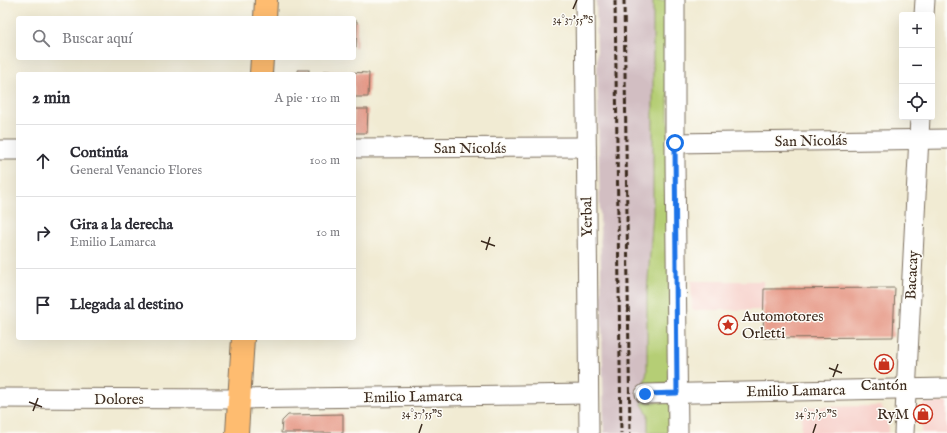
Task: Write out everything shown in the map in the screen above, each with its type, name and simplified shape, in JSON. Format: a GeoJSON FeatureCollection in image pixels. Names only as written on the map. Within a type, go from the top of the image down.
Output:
{"type":"FeatureCollection","features":[{"type":"Feature","properties":{"kind":"main road"},"geometry":{"type":"LineString","coordinates":[[265,16],[266,0]]}},
{"type":"Feature","properties":{"kind":"main road"},"geometry":{"type":"LineString","coordinates":[[261,72],[262,60]]}},
{"type":"Feature","properties":{"kind":"main road"},"geometry":{"type":"LineString","coordinates":[[237,433],[243,340]]}},
{"type":"Feature","properties":{"kind":"street","name":"Yerbal"},"geometry":{"type":"LineString","coordinates":[[585,0],[589,433]]}},
{"type":"Feature","properties":{"kind":"street"},"geometry":{"type":"LineString","coordinates":[[675,0],[678,433]]}},
{"type":"Feature","properties":{"kind":"street"},"geometry":{"type":"LineString","coordinates":[[924,12],[925,0]]}},
{"type":"Feature","properties":{"kind":"street","name":"Bacacay"},"geometry":{"type":"LineString","coordinates":[[904,433],[920,120]]}},
{"type":"Feature","properties":{"kind":"street","name":"San Nicolás"},"geometry":{"type":"LineString","coordinates":[[675,143],[947,139]]}},
{"type":"Feature","properties":{"kind":"street","name":"San Nicolás"},"geometry":{"type":"LineString","coordinates":[[356,148],[586,147]]}},
{"type":"Feature","properties":{"kind":"street"},"geometry":{"type":"LineString","coordinates":[[0,150],[16,150]]}},
{"type":"Feature","properties":{"kind":"street","name":"Emilio Lamarca"},"geometry":{"type":"LineString","coordinates":[[645,394],[947,388]]}},
{"type":"Feature","properties":{"kind":"street","name":"Emilio Lamarca"},"geometry":{"type":"LineString","coordinates":[[239,399],[588,394]]}},
{"type":"Feature","properties":{"kind":"street","name":"Dolores"},"geometry":{"type":"LineString","coordinates":[[0,398],[239,399]]}},
{"type":"Feature","properties":{"kind":"shaded area"},"geometry":{"type":"Polygon","coordinates":[[[596,0],[653,0],[653,213],[647,293],[647,372],[642,404],[648,414],[648,433],[604,433],[596,0]]]}},
{"type":"Feature","properties":{"kind":"shaded area"},"geometry":{"type":"Polygon","coordinates":[[[691,281],[763,281],[764,289],[895,288],[893,337],[763,338],[763,310],[692,310],[691,281]]]}},
{"type":"Feature","properties":{"kind":"shaded area"},"geometry":{"type":"Polygon","coordinates":[[[947,402],[947,433],[921,433],[922,405],[924,403],[947,402]]]}},
{"type":"Feature","properties":{"kind":"shaded area"},"geometry":{"type":"Polygon","coordinates":[[[880,406],[888,414],[888,433],[801,433],[803,407],[880,406]]]}},
{"type":"Feature","properties":{"kind":"green space"},"geometry":{"type":"Polygon","coordinates":[[[653,0],[667,0],[671,381],[667,383],[644,384],[647,372],[647,293],[653,213],[653,0]]]}},
{"type":"Feature","properties":{"kind":"green space"},"geometry":{"type":"Polygon","coordinates":[[[643,402],[670,402],[672,433],[648,433],[648,414],[642,404],[643,402]]]}},
{"type":"Feature","properties":{"kind":"building"},"geometry":{"type":"Polygon","coordinates":[[[356,21],[357,21],[356,47],[356,21]]]}},
{"type":"Feature","properties":{"kind":"building"},"geometry":{"type":"Polygon","coordinates":[[[298,70],[309,70],[309,72],[298,72],[298,70]]]}},
{"type":"Feature","properties":{"kind":"building"},"geometry":{"type":"Polygon","coordinates":[[[324,71],[346,72],[324,72],[324,71]]]}},
{"type":"Feature","properties":{"kind":"building"},"geometry":{"type":"Polygon","coordinates":[[[356,72],[369,73],[368,97],[356,97],[356,72]]]}},
{"type":"Feature","properties":{"kind":"building"},"geometry":{"type":"Polygon","coordinates":[[[356,109],[368,109],[367,133],[356,133],[356,109]]]}},
{"type":"Feature","properties":{"kind":"building"},"geometry":{"type":"Polygon","coordinates":[[[895,288],[893,337],[763,338],[764,289],[895,288]]]}},
{"type":"Feature","properties":{"kind":"building"},"geometry":{"type":"Polygon","coordinates":[[[343,414],[343,433],[281,433],[282,421],[288,415],[343,414]]]}},
{"type":"Feature","properties":{"kind":"railway"},"geometry":{"type":"LineString","coordinates":[[615,0],[621,433]]}},
{"type":"Feature","properties":{"kind":"railway"},"geometry":{"type":"LineString","coordinates":[[624,0],[630,433]]}},
{"type":"Feature","properties":{"kind":"place","name":"Automotores Orletti"},"geometry":{"type":"Point","coordinates":[728,325]}},
{"type":"Feature","properties":{"kind":"place","name":"Cantón"},"geometry":{"type":"Point","coordinates":[884,364]}},
{"type":"Feature","properties":{"kind":"place","name":"RyM"},"geometry":{"type":"Point","coordinates":[923,414]}},
{"type":"Feature","properties":{"kind":"route"},"geometry":{"type":"LineString","coordinates":[[645,394],[677,393],[675,143]]}}]}
